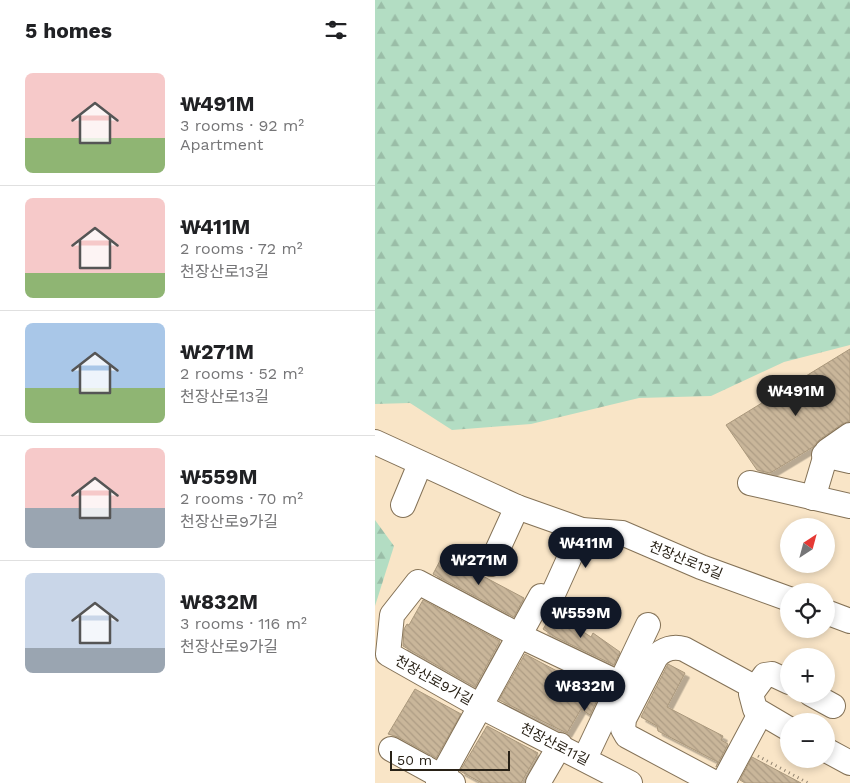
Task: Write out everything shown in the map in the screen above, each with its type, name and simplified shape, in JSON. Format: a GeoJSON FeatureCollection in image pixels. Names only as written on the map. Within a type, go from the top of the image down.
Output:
{"type":"FeatureCollection","features":[{"type":"Feature","properties":{"kind":"street"},"geometry":{"type":"LineString","coordinates":[[813,498],[824,455],[832,446],[850,435]]}},
{"type":"Feature","properties":{"kind":"street","name":"천장산로13길"},"geometry":{"type":"LineString","coordinates":[[375,442],[517,507],[582,530],[622,533],[701,567],[780,596]]}},
{"type":"Feature","properties":{"kind":"street"},"geometry":{"type":"LineString","coordinates":[[824,455],[850,461]]}},
{"type":"Feature","properties":{"kind":"street"},"geometry":{"type":"LineString","coordinates":[[403,504],[420,464]]}},
{"type":"Feature","properties":{"kind":"street"},"geometry":{"type":"LineString","coordinates":[[750,482],[850,506]]}},
{"type":"Feature","properties":{"kind":"street"},"geometry":{"type":"LineString","coordinates":[[491,564],[517,507]]}},
{"type":"Feature","properties":{"kind":"street","name":"천장산로9가길"},"geometry":{"type":"LineString","coordinates":[[391,749],[445,781],[480,706],[517,635],[547,594],[582,530]]}},
{"type":"Feature","properties":{"kind":"street","name":"천장산로9가길"},"geometry":{"type":"LineString","coordinates":[[480,706],[388,654],[392,615],[418,582],[517,635]]}},
{"type":"Feature","properties":{"kind":"street"},"geometry":{"type":"LineString","coordinates":[[835,615],[850,621]]}},
{"type":"Feature","properties":{"kind":"street"},"geometry":{"type":"LineString","coordinates":[[585,758],[648,625]]}},
{"type":"Feature","properties":{"kind":"street"},"geometry":{"type":"LineString","coordinates":[[517,635],[621,684]]}},
{"type":"Feature","properties":{"kind":"street"},"geometry":{"type":"LineString","coordinates":[[715,783],[627,736],[623,728],[624,719],[656,657],[671,648],[684,649],[754,687]]}},
{"type":"Feature","properties":{"kind":"street"},"geometry":{"type":"LineString","coordinates":[[780,678],[771,674],[765,675],[754,687],[751,694],[752,702],[760,714],[780,724]]}},
{"type":"Feature","properties":{"kind":"street"},"geometry":{"type":"LineString","coordinates":[[828,703],[833,706]]}},
{"type":"Feature","properties":{"kind":"street","name":"천장산로11길"},"geometry":{"type":"LineString","coordinates":[[480,706],[560,745],[630,783]]}},
{"type":"Feature","properties":{"kind":"street"},"geometry":{"type":"LineString","coordinates":[[723,783],[760,714]]}},
{"type":"Feature","properties":{"kind":"street"},"geometry":{"type":"LineString","coordinates":[[538,783],[560,745]]}},
{"type":"Feature","properties":{"kind":"street"},"geometry":{"type":"LineString","coordinates":[[835,755],[850,763]]}},
{"type":"Feature","properties":{"kind":"path"},"geometry":{"type":"LineString","coordinates":[[757,755],[808,783]]}},
{"type":"Feature","properties":{"kind":"green space"},"geometry":{"type":"Polygon","coordinates":[[[375,0],[850,0],[850,345],[784,362],[711,396],[639,398],[531,424],[452,430],[410,403],[375,404],[375,0]]]}},
{"type":"Feature","properties":{"kind":"green space"},"geometry":{"type":"Polygon","coordinates":[[[375,520],[394,546],[375,606],[375,520]]]}},
{"type":"Feature","properties":{"kind":"building"},"geometry":{"type":"Polygon","coordinates":[[[850,349],[850,421],[842,424],[819,440],[813,447],[770,473],[757,470],[726,425],[850,349]]]}},
{"type":"Feature","properties":{"kind":"building"},"geometry":{"type":"Polygon","coordinates":[[[443,555],[524,598],[514,617],[433,574],[443,555]]]}},
{"type":"Feature","properties":{"kind":"building"},"geometry":{"type":"Polygon","coordinates":[[[423,600],[500,641],[475,687],[403,646],[404,629],[407,624],[409,625],[423,600]]]}},
{"type":"Feature","properties":{"kind":"building"},"geometry":{"type":"Polygon","coordinates":[[[554,612],[591,637],[593,633],[620,652],[614,665],[555,637],[543,629],[554,612]]]}},
{"type":"Feature","properties":{"kind":"building"},"geometry":{"type":"Polygon","coordinates":[[[525,654],[600,694],[590,715],[581,709],[567,733],[499,700],[525,654]]]}},
{"type":"Feature","properties":{"kind":"building"},"geometry":{"type":"Polygon","coordinates":[[[668,664],[685,673],[667,707],[723,736],[721,740],[728,744],[716,767],[718,762],[658,731],[657,726],[641,717],[668,664]]]}},
{"type":"Feature","properties":{"kind":"building"},"geometry":{"type":"Polygon","coordinates":[[[415,689],[461,714],[436,758],[398,737],[388,734],[415,689]]]}},
{"type":"Feature","properties":{"kind":"building"},"geometry":{"type":"Polygon","coordinates":[[[487,726],[538,753],[521,783],[482,783],[460,771],[487,726]]]}},
{"type":"Feature","properties":{"kind":"building"},"geometry":{"type":"Polygon","coordinates":[[[752,757],[801,783],[745,783],[740,780],[752,757]]]}}]}
